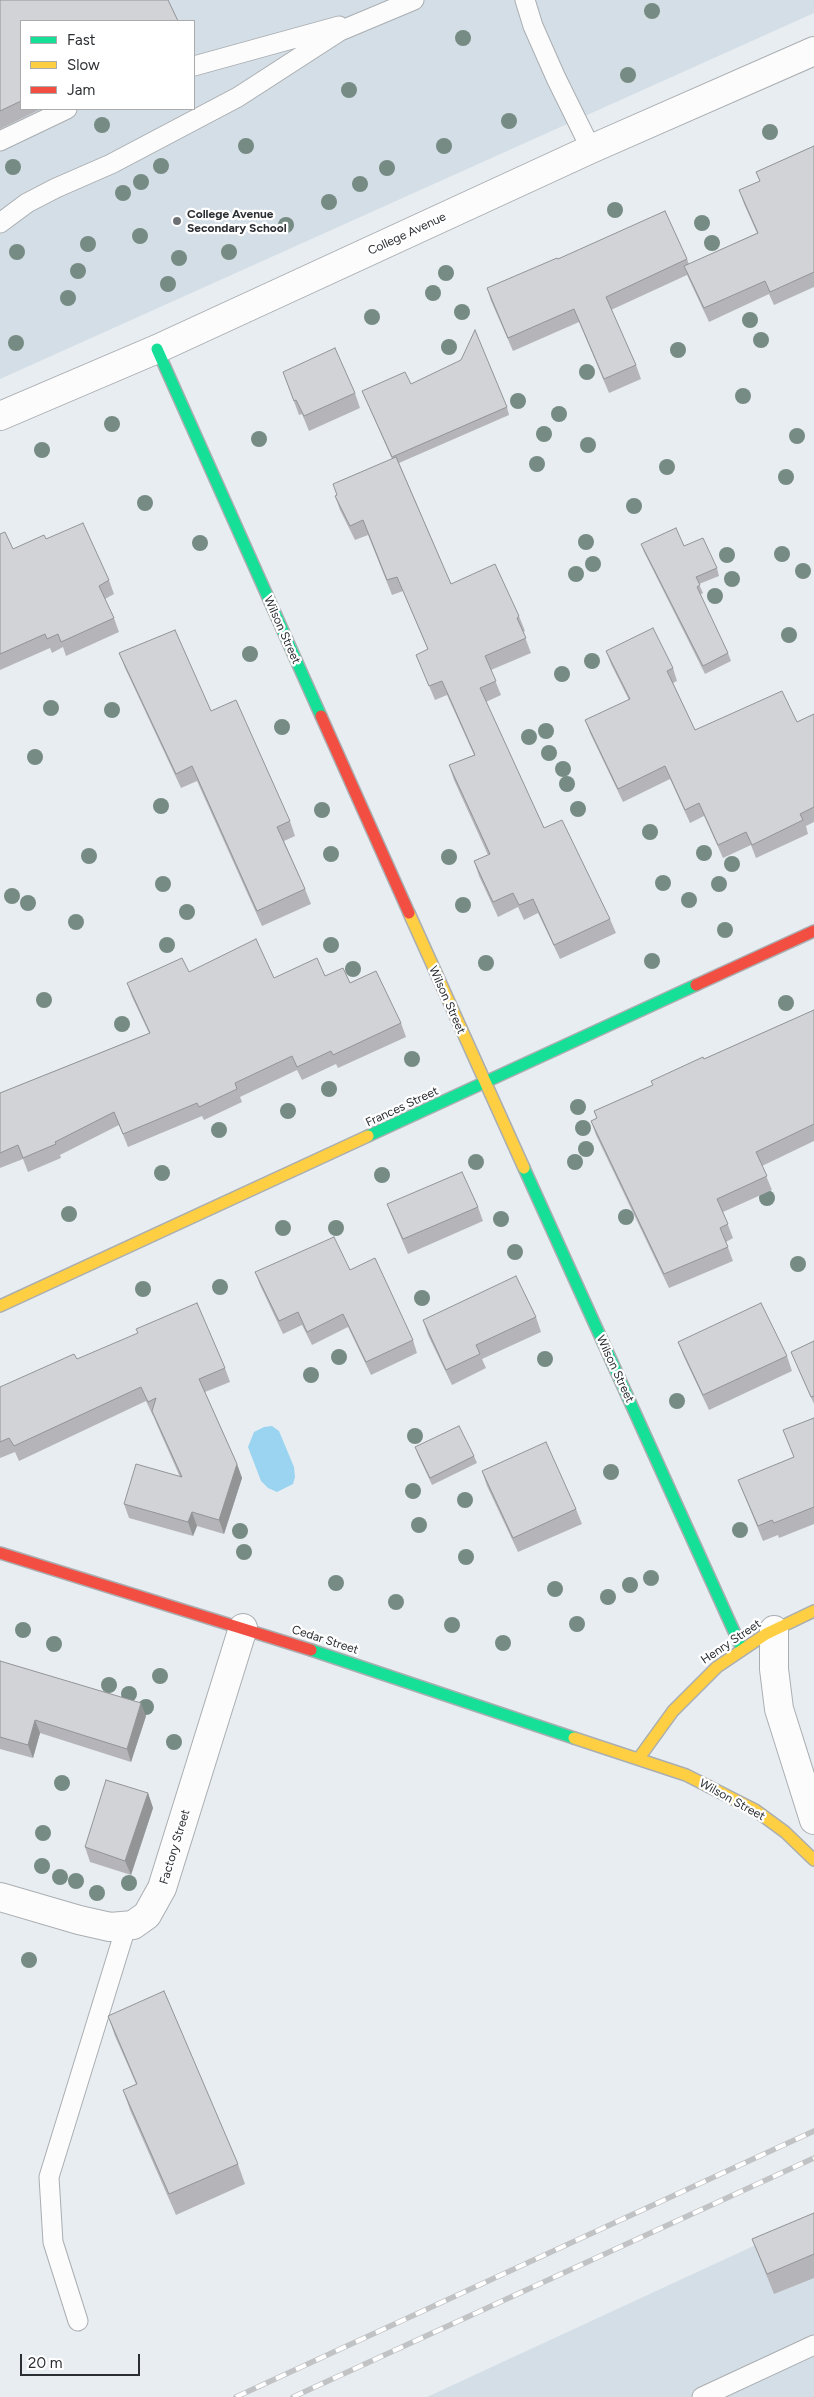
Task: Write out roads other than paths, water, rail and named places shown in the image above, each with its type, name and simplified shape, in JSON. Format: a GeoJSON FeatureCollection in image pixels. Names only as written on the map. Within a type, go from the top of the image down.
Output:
{"type":"FeatureCollection","features":[{"type":"Feature","properties":{"kind":"street","name":"College Avenue"},"geometry":{"type":"LineString","coordinates":[[0,416],[157,349],[591,150],[814,51]]}},
{"type":"Feature","properties":{"kind":"street","name":"Wilson Street"},"geometry":{"type":"LineString","coordinates":[[157,349],[485,1084],[742,1649]]}},
{"type":"Feature","properties":{"kind":"street","name":"Frances Street"},"geometry":{"type":"LineString","coordinates":[[0,1306],[814,932]]}},
{"type":"Feature","properties":{"kind":"street","name":"Cedar Street"},"geometry":{"type":"LineString","coordinates":[[0,1553],[243,1628],[639,1758]]}},
{"type":"Feature","properties":{"kind":"street","name":"Henry Street"},"geometry":{"type":"LineString","coordinates":[[639,1758],[673,1711],[716,1667],[774,1630],[814,1611]]}},
{"type":"Feature","properties":{"kind":"street","name":"Factory Street"},"geometry":{"type":"LineString","coordinates":[[126,1927],[139,1922],[147,1915],[159,1898],[243,1628]]}},
{"type":"Feature","properties":{"kind":"street"},"geometry":{"type":"LineString","coordinates":[[774,1630],[774,1669],[779,1709],[814,1820]]}},
{"type":"Feature","properties":{"kind":"street","name":"Wilson Street"},"geometry":{"type":"LineString","coordinates":[[639,1758],[686,1775],[755,1810],[785,1832],[814,1860]]}},
{"type":"Feature","properties":{"kind":"street"},"geometry":{"type":"LineString","coordinates":[[0,1896],[79,1920],[110,1927],[126,1927]]}},
{"type":"Feature","properties":{"kind":"lane"},"geometry":{"type":"LineString","coordinates":[[0,224],[27,203],[111,164],[231,102],[340,31],[414,0]]}},
{"type":"Feature","properties":{"kind":"lane"},"geometry":{"type":"LineString","coordinates":[[525,0],[533,26],[552,70],[591,150]]}},
{"type":"Feature","properties":{"kind":"lane"},"geometry":{"type":"LineString","coordinates":[[195,66],[378,14]]}},
{"type":"Feature","properties":{"kind":"lane"},"geometry":{"type":"LineString","coordinates":[[0,141],[65,110]]}},
{"type":"Feature","properties":{"kind":"lane"},"geometry":{"type":"LineString","coordinates":[[78,2321],[53,2242],[49,2177],[126,1927]]}},
{"type":"Feature","properties":{"kind":"lane"},"geometry":{"type":"LineString","coordinates":[[702,2397],[814,2345]]}},
{"type":"Feature","properties":{"kind":"water"},"geometry":{"type":"Polygon","coordinates":[[[272,1426],[279,1431],[294,1467],[295,1477],[293,1484],[277,1492],[268,1488],[261,1481],[248,1447],[254,1432],[264,1427],[272,1426]]]}},
{"type":"Feature","properties":{"kind":"railway"},"geometry":{"type":"LineString","coordinates":[[236,2397],[814,2131]]}},
{"type":"Feature","properties":{"kind":"railway"},"geometry":{"type":"LineString","coordinates":[[293,2397],[814,2158]]}},
{"type":"Feature","properties":{"kind":"place","name":"College Avenue Secondary School"},"geometry":{"type":"Point","coordinates":[177,221]}}]}
